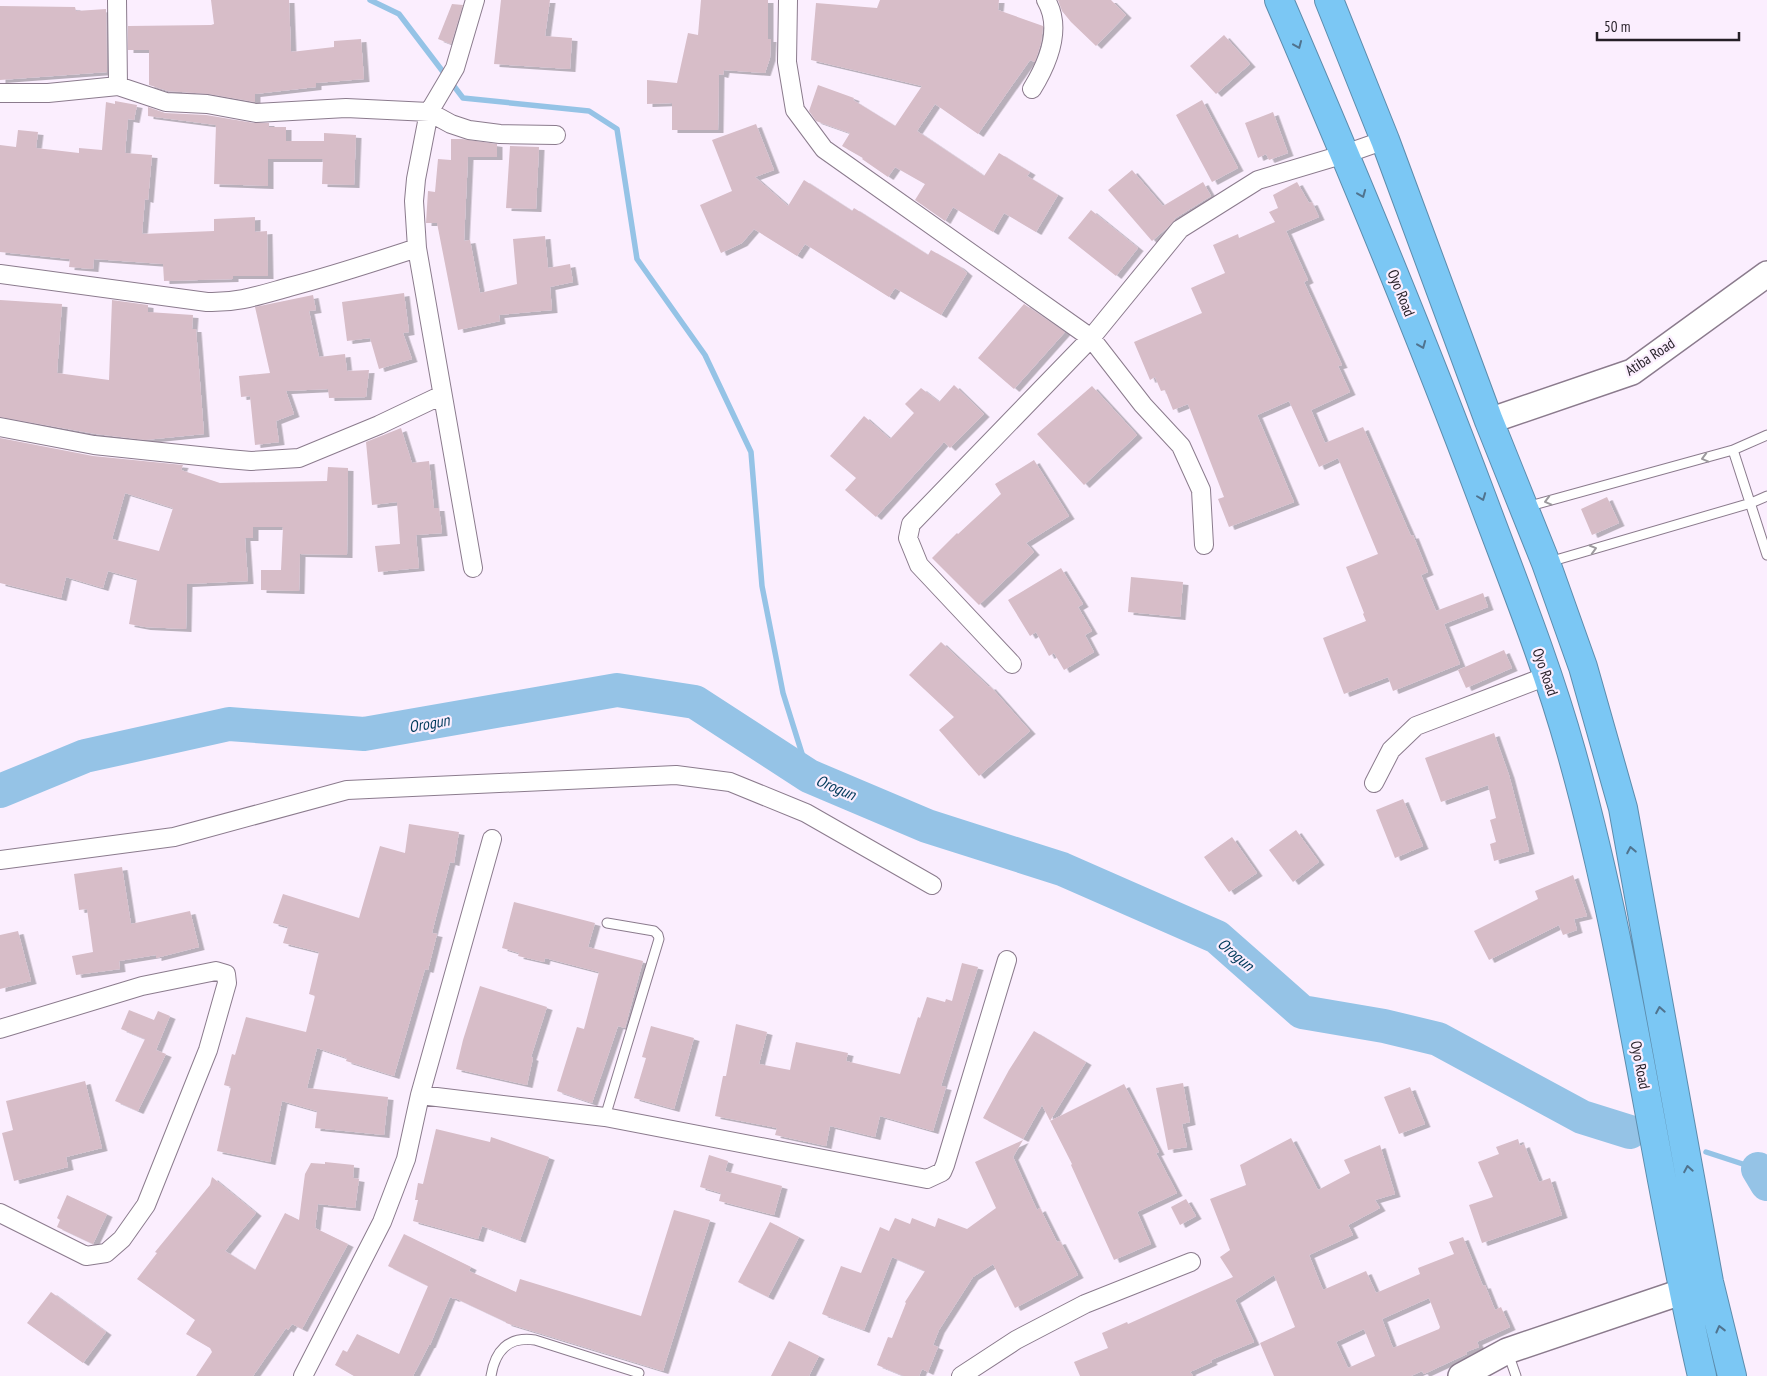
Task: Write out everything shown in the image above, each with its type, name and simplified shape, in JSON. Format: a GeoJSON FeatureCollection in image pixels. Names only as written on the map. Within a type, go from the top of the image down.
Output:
{"type":"FeatureCollection","features":[{"type":"Feature","properties":{"kind":"highway","name":"Oyo Road"},"geometry":{"type":"LineString","coordinates":[[1279,0],[1345,154],[1455,425],[1547,676],[1570,747],[1598,853],[1619,953],[1682,1291],[1702,1376]]}},
{"type":"Feature","properties":{"kind":"highway","name":"Oyo Road"},"geometry":{"type":"LineString","coordinates":[[1329,0],[1385,140],[1489,421],[1546,563],[1583,667],[1623,808],[1709,1282],[1732,1376]]}},
{"type":"Feature","properties":{"kind":"highway"},"geometry":{"type":"LineString","coordinates":[[1570,747],[1603,740]]}},
{"type":"Feature","properties":{"kind":"street"},"geometry":{"type":"LineString","coordinates":[[117,0],[118,86]]}},
{"type":"Feature","properties":{"kind":"street"},"geometry":{"type":"LineString","coordinates":[[473,568],[417,248],[414,201],[416,179],[429,112],[455,68],[475,0]]}},
{"type":"Feature","properties":{"kind":"street"},"geometry":{"type":"LineString","coordinates":[[788,0],[787,62],[795,110],[824,149],[1091,338],[1143,405],[1181,446],[1201,490],[1204,546]]}},
{"type":"Feature","properties":{"kind":"street"},"geometry":{"type":"LineString","coordinates":[[1032,89],[1045,66],[1053,40],[1053,14],[1046,0]]}},
{"type":"Feature","properties":{"kind":"street"},"geometry":{"type":"LineString","coordinates":[[0,93],[48,93],[118,86],[166,102],[207,104],[256,113],[346,108],[429,112],[451,124],[469,130],[500,134],[556,135]]}},
{"type":"Feature","properties":{"kind":"street"},"geometry":{"type":"LineString","coordinates":[[1012,664],[919,565],[908,538],[911,524],[1091,338],[1180,229],[1258,180],[1385,140]]}},
{"type":"Feature","properties":{"kind":"street"},"geometry":{"type":"LineString","coordinates":[[0,274],[197,301],[226,303],[324,278],[417,248]]}},
{"type":"Feature","properties":{"kind":"street","name":"Atiba Road"},"geometry":{"type":"LineString","coordinates":[[1489,421],[1632,372],[1767,274]]}},
{"type":"Feature","properties":{"kind":"street"},"geometry":{"type":"LineString","coordinates":[[0,427],[103,446],[251,461],[292,459],[330,446],[442,395]]}},
{"type":"Feature","properties":{"kind":"street"},"geometry":{"type":"LineString","coordinates":[[1374,783],[1392,750],[1416,726],[1547,676]]}},
{"type":"Feature","properties":{"kind":"street"},"geometry":{"type":"LineString","coordinates":[[0,860],[174,837],[347,790],[676,775],[730,782],[806,813],[932,885]]}},
{"type":"Feature","properties":{"kind":"street"},"geometry":{"type":"LineString","coordinates":[[304,1376],[382,1222],[406,1159],[420,1095],[492,839]]}},
{"type":"Feature","properties":{"kind":"street"},"geometry":{"type":"LineString","coordinates":[[420,1095],[605,1117],[927,1179],[942,1172],[946,1165],[1007,960]]}},
{"type":"Feature","properties":{"kind":"street"},"geometry":{"type":"LineString","coordinates":[[0,1029],[142,986],[216,972],[226,974],[227,983],[208,1050],[146,1205],[122,1239],[106,1253],[86,1256],[0,1213]]}},
{"type":"Feature","properties":{"kind":"street"},"geometry":{"type":"LineString","coordinates":[[961,1376],[1016,1340],[1085,1304],[1192,1262]]}},
{"type":"Feature","properties":{"kind":"street"},"geometry":{"type":"LineString","coordinates":[[1461,1376],[1508,1351],[1709,1282]]}},
{"type":"Feature","properties":{"kind":"lane"},"geometry":{"type":"LineString","coordinates":[[1524,507],[1733,450],[1767,435]]}},
{"type":"Feature","properties":{"kind":"lane"},"geometry":{"type":"LineString","coordinates":[[1733,450],[1767,555]]}},
{"type":"Feature","properties":{"kind":"lane"},"geometry":{"type":"LineString","coordinates":[[1546,563],[1751,503],[1767,496]]}},
{"type":"Feature","properties":{"kind":"lane"},"geometry":{"type":"LineString","coordinates":[[605,1117],[659,939],[654,931],[608,923]]}},
{"type":"Feature","properties":{"kind":"lane"},"geometry":{"type":"LineString","coordinates":[[491,1376],[493,1362],[499,1352],[508,1344],[526,1339],[535,1340],[639,1373]]}},
{"type":"Feature","properties":{"kind":"lane"},"geometry":{"type":"LineString","coordinates":[[1508,1351],[1516,1376]]}},
{"type":"Feature","properties":{"kind":"building"},"geometry":{"type":"Polygon","coordinates":[[[211,0],[289,0],[291,52],[334,47],[334,41],[361,39],[364,79],[316,83],[316,87],[255,94],[255,102],[209,94],[168,91],[149,85],[149,50],[128,50],[128,26],[211,25],[214,24],[211,0]]]}},
{"type":"Feature","properties":{"kind":"building"},"geometry":{"type":"Polygon","coordinates":[[[501,0],[550,0],[545,36],[572,38],[570,69],[494,64],[501,0]]]}},
{"type":"Feature","properties":{"kind":"building"},"geometry":{"type":"Polygon","coordinates":[[[701,0],[768,0],[768,39],[771,39],[770,58],[765,73],[724,70],[723,75],[719,74],[718,130],[672,130],[672,103],[647,104],[647,80],[677,83],[688,33],[698,35],[701,0]]]}},
{"type":"Feature","properties":{"kind":"building"},"geometry":{"type":"Polygon","coordinates":[[[880,0],[999,0],[998,10],[1043,26],[1041,43],[1035,62],[1030,60],[978,134],[935,104],[917,131],[984,176],[999,153],[1030,172],[1027,176],[1058,195],[1036,232],[1004,213],[993,232],[953,207],[945,221],[915,200],[925,184],[895,167],[888,177],[863,158],[842,146],[850,133],[816,121],[809,111],[818,85],[854,98],[853,100],[895,126],[922,86],[811,60],[816,3],[877,8],[880,0]]]}},
{"type":"Feature","properties":{"kind":"building"},"geometry":{"type":"Polygon","coordinates":[[[1058,0],[1111,0],[1126,15],[1096,46],[1071,22],[1062,11],[1058,0]]]}},
{"type":"Feature","properties":{"kind":"building"},"geometry":{"type":"Polygon","coordinates":[[[452,4],[463,5],[451,44],[438,39],[452,4]]]}},
{"type":"Feature","properties":{"kind":"building"},"geometry":{"type":"Polygon","coordinates":[[[0,6],[75,7],[76,11],[106,9],[107,72],[0,80],[0,6]]]}},
{"type":"Feature","properties":{"kind":"building"},"geometry":{"type":"Polygon","coordinates":[[[1224,35],[1250,64],[1216,94],[1190,66],[1224,35]]]}},
{"type":"Feature","properties":{"kind":"building"},"geometry":{"type":"Polygon","coordinates":[[[1202,100],[1238,168],[1212,182],[1176,115],[1202,100]]]}},
{"type":"Feature","properties":{"kind":"building"},"geometry":{"type":"Polygon","coordinates":[[[115,101],[137,105],[134,120],[128,119],[125,153],[152,155],[148,200],[145,199],[142,234],[214,231],[214,219],[255,217],[255,232],[267,231],[268,276],[233,276],[233,279],[164,281],[163,264],[94,259],[93,269],[69,267],[70,259],[0,252],[0,145],[16,147],[18,130],[38,132],[36,148],[79,153],[79,148],[102,150],[106,102],[115,104],[115,101]]]}},
{"type":"Feature","properties":{"kind":"building"},"geometry":{"type":"Polygon","coordinates":[[[148,107],[165,113],[206,115],[254,123],[269,123],[269,127],[286,127],[286,141],[324,141],[324,133],[356,135],[354,185],[322,184],[323,159],[268,159],[268,186],[214,184],[216,125],[148,116],[148,107]]]}},
{"type":"Feature","properties":{"kind":"building"},"geometry":{"type":"Polygon","coordinates":[[[1273,112],[1288,153],[1269,160],[1266,154],[1258,158],[1245,123],[1273,112]]]}},
{"type":"Feature","properties":{"kind":"building"},"geometry":{"type":"Polygon","coordinates":[[[756,124],[774,170],[755,177],[788,206],[804,180],[852,211],[854,208],[928,255],[931,250],[959,266],[967,273],[941,315],[895,288],[889,297],[805,244],[797,256],[754,229],[742,243],[721,253],[700,205],[732,191],[712,140],[756,124]]]}},
{"type":"Feature","properties":{"kind":"building"},"geometry":{"type":"Polygon","coordinates":[[[451,139],[497,144],[497,157],[468,157],[464,241],[470,240],[480,293],[517,284],[513,239],[545,236],[548,268],[570,264],[573,282],[550,287],[552,310],[499,315],[500,321],[458,330],[437,223],[426,223],[428,191],[435,192],[438,159],[451,160],[451,139]]]}},
{"type":"Feature","properties":{"kind":"building"},"geometry":{"type":"Polygon","coordinates":[[[510,146],[539,147],[536,209],[506,208],[510,146]]]}},
{"type":"Feature","properties":{"kind":"building"},"geometry":{"type":"Polygon","coordinates":[[[1132,170],[1163,206],[1203,182],[1211,196],[1174,219],[1152,241],[1108,190],[1132,170]]]}},
{"type":"Feature","properties":{"kind":"building"},"geometry":{"type":"Polygon","coordinates":[[[1297,182],[1309,203],[1312,202],[1319,217],[1286,231],[1308,280],[1304,282],[1342,365],[1338,366],[1350,392],[1311,410],[1325,443],[1363,427],[1428,572],[1421,575],[1436,611],[1483,593],[1488,607],[1444,624],[1460,664],[1393,691],[1388,677],[1344,694],[1323,638],[1366,621],[1346,567],[1378,554],[1338,458],[1319,467],[1289,401],[1257,415],[1294,502],[1229,527],[1218,499],[1224,497],[1188,404],[1173,410],[1165,390],[1161,391],[1155,377],[1150,380],[1134,342],[1202,313],[1191,288],[1225,273],[1213,245],[1238,234],[1239,238],[1275,222],[1269,212],[1278,208],[1273,195],[1297,182]]]}},
{"type":"Feature","properties":{"kind":"building"},"geometry":{"type":"Polygon","coordinates":[[[1091,210],[1138,248],[1116,276],[1068,238],[1091,210]]]}},
{"type":"Feature","properties":{"kind":"building"},"geometry":{"type":"Polygon","coordinates":[[[404,293],[409,332],[403,333],[412,359],[379,369],[370,338],[347,341],[342,302],[404,293]]]}},
{"type":"Feature","properties":{"kind":"building"},"geometry":{"type":"Polygon","coordinates":[[[313,295],[316,310],[309,311],[319,357],[345,354],[347,371],[369,370],[366,397],[329,398],[328,389],[286,391],[294,414],[276,421],[279,442],[255,445],[250,396],[241,397],[239,376],[270,373],[255,307],[313,295]]]}},
{"type":"Feature","properties":{"kind":"building"},"geometry":{"type":"Polygon","coordinates":[[[0,300],[62,304],[57,373],[109,380],[112,300],[148,305],[148,312],[193,315],[192,329],[196,329],[204,434],[145,440],[96,434],[0,417],[0,300]]]}},
{"type":"Feature","properties":{"kind":"building"},"geometry":{"type":"Polygon","coordinates":[[[1024,304],[1065,332],[1014,389],[978,358],[1024,304]]]}},
{"type":"Feature","properties":{"kind":"building"},"geometry":{"type":"Polygon","coordinates":[[[954,385],[984,414],[950,448],[944,442],[876,517],[845,490],[856,478],[830,456],[864,416],[890,439],[914,413],[905,404],[921,388],[939,402],[954,385]]]}},
{"type":"Feature","properties":{"kind":"building"},"geometry":{"type":"Polygon","coordinates":[[[1092,386],[1137,435],[1084,485],[1037,434],[1092,386]]]}},
{"type":"Feature","properties":{"kind":"building"},"geometry":{"type":"Polygon","coordinates":[[[401,428],[412,463],[429,461],[434,508],[439,508],[442,533],[416,535],[419,568],[378,572],[375,546],[400,544],[397,502],[372,505],[366,442],[401,428]]]}},
{"type":"Feature","properties":{"kind":"building"},"geometry":{"type":"Polygon","coordinates":[[[0,438],[93,456],[183,465],[181,470],[220,483],[327,481],[328,467],[348,468],[347,555],[300,554],[299,591],[261,590],[261,570],[281,570],[283,527],[253,527],[253,538],[245,538],[248,581],[187,584],[186,629],[145,627],[129,624],[137,579],[108,571],[103,588],[66,577],[61,598],[0,583],[0,438]],[[125,493],[112,539],[159,551],[173,508],[125,493]]]}},
{"type":"Feature","properties":{"kind":"building"},"geometry":{"type":"Polygon","coordinates":[[[1034,460],[1069,516],[1026,543],[1034,552],[979,605],[932,558],[1001,494],[995,484],[1034,460]]]}},
{"type":"Feature","properties":{"kind":"building"},"geometry":{"type":"Polygon","coordinates":[[[1607,497],[1619,523],[1592,535],[1581,509],[1607,497]]]}},
{"type":"Feature","properties":{"kind":"building"},"geometry":{"type":"Polygon","coordinates":[[[1061,568],[1083,604],[1078,607],[1092,631],[1085,635],[1094,652],[1064,670],[1054,653],[1049,656],[1036,632],[1030,636],[1008,600],[1061,568]]]}},
{"type":"Feature","properties":{"kind":"building"},"geometry":{"type":"Polygon","coordinates":[[[1131,577],[1183,582],[1180,617],[1128,612],[1131,577]]]}},
{"type":"Feature","properties":{"kind":"building"},"geometry":{"type":"Polygon","coordinates":[[[941,642],[990,686],[1030,731],[979,776],[939,730],[954,717],[909,675],[941,642]]]}},
{"type":"Feature","properties":{"kind":"building"},"geometry":{"type":"Polygon","coordinates":[[[1504,650],[1512,668],[1466,688],[1458,670],[1504,650]]]}},
{"type":"Feature","properties":{"kind":"building"},"geometry":{"type":"Polygon","coordinates":[[[1494,733],[1509,775],[1529,851],[1494,861],[1490,844],[1496,842],[1490,820],[1496,818],[1488,785],[1441,802],[1425,758],[1494,733]]]}},
{"type":"Feature","properties":{"kind":"building"},"geometry":{"type":"Polygon","coordinates":[[[1403,799],[1423,846],[1395,858],[1376,810],[1403,799]]]}},
{"type":"Feature","properties":{"kind":"building"},"geometry":{"type":"Polygon","coordinates":[[[409,824],[459,832],[454,863],[450,862],[432,933],[437,934],[428,970],[425,969],[394,1076],[346,1061],[347,1058],[317,1048],[307,1088],[388,1097],[384,1135],[315,1128],[317,1111],[282,1101],[270,1162],[217,1151],[231,1087],[224,1085],[232,1054],[235,1055],[246,1017],[306,1032],[315,996],[309,994],[319,952],[283,943],[288,927],[273,923],[283,894],[359,918],[380,846],[405,853],[409,824]]]}},
{"type":"Feature","properties":{"kind":"building"},"geometry":{"type":"Polygon","coordinates":[[[1296,830],[1319,862],[1293,882],[1269,850],[1296,830]]]}},
{"type":"Feature","properties":{"kind":"building"},"geometry":{"type":"Polygon","coordinates":[[[1232,837],[1257,873],[1229,892],[1204,857],[1232,837]]]}},
{"type":"Feature","properties":{"kind":"building"},"geometry":{"type":"Polygon","coordinates":[[[122,867],[131,924],[190,911],[199,947],[156,958],[156,955],[119,961],[120,969],[76,975],[72,956],[93,952],[87,909],[79,910],[74,874],[122,867]]]}},
{"type":"Feature","properties":{"kind":"building"},"geometry":{"type":"Polygon","coordinates":[[[1573,875],[1587,916],[1574,919],[1577,930],[1563,935],[1559,925],[1489,960],[1474,931],[1538,899],[1535,891],[1573,875]]]}},
{"type":"Feature","properties":{"kind":"building"},"geometry":{"type":"Polygon","coordinates":[[[514,902],[595,923],[588,947],[643,961],[625,1028],[618,1026],[592,1103],[557,1091],[577,1027],[584,1029],[599,972],[545,958],[544,962],[518,956],[519,953],[502,948],[514,902]]]}},
{"type":"Feature","properties":{"kind":"building"},"geometry":{"type":"Polygon","coordinates":[[[18,931],[31,981],[0,989],[0,935],[18,931]]]}},
{"type":"Feature","properties":{"kind":"building"},"geometry":{"type":"Polygon","coordinates":[[[962,963],[978,967],[941,1086],[946,1087],[933,1131],[880,1116],[875,1137],[830,1126],[826,1146],[775,1135],[777,1128],[715,1116],[723,1076],[726,1076],[736,1024],[767,1032],[759,1064],[790,1070],[796,1042],[848,1053],[846,1061],[900,1074],[918,1017],[920,1018],[927,997],[945,1002],[946,999],[952,1001],[962,963]]]}},
{"type":"Feature","properties":{"kind":"building"},"geometry":{"type":"Polygon","coordinates":[[[480,986],[547,1007],[531,1057],[533,1058],[527,1085],[456,1069],[480,986]]]}},
{"type":"Feature","properties":{"kind":"building"},"geometry":{"type":"Polygon","coordinates":[[[129,1010],[154,1020],[158,1011],[170,1016],[156,1050],[166,1054],[138,1111],[115,1101],[145,1039],[121,1029],[129,1010]]]}},
{"type":"Feature","properties":{"kind":"building"},"geometry":{"type":"Polygon","coordinates":[[[651,1026],[694,1038],[674,1109],[634,1098],[646,1058],[642,1057],[651,1026]]]}},
{"type":"Feature","properties":{"kind":"building"},"geometry":{"type":"Polygon","coordinates":[[[1034,1031],[1086,1062],[1050,1121],[1042,1105],[1023,1139],[983,1118],[1009,1070],[1034,1031]]]}},
{"type":"Feature","properties":{"kind":"building"},"geometry":{"type":"Polygon","coordinates":[[[85,1081],[102,1148],[66,1157],[68,1167],[14,1181],[2,1133],[13,1130],[6,1101],[85,1081]]]}},
{"type":"Feature","properties":{"kind":"building"},"geometry":{"type":"Polygon","coordinates":[[[1183,1083],[1190,1122],[1182,1124],[1187,1147],[1168,1150],[1156,1088],[1183,1083]]]}},
{"type":"Feature","properties":{"kind":"building"},"geometry":{"type":"Polygon","coordinates":[[[1124,1084],[1159,1152],[1156,1153],[1177,1193],[1137,1212],[1151,1244],[1114,1260],[1072,1164],[1050,1121],[1124,1084]]]}},
{"type":"Feature","properties":{"kind":"building"},"geometry":{"type":"Polygon","coordinates":[[[1410,1087],[1425,1124],[1399,1134],[1384,1097],[1410,1087]]]}},
{"type":"Feature","properties":{"kind":"building"},"geometry":{"type":"Polygon","coordinates":[[[436,1129],[490,1142],[491,1137],[549,1157],[520,1240],[482,1226],[478,1239],[413,1221],[418,1200],[415,1200],[418,1183],[423,1184],[436,1129]]]}},
{"type":"Feature","properties":{"kind":"building"},"geometry":{"type":"Polygon","coordinates":[[[1291,1138],[1318,1190],[1350,1173],[1344,1160],[1380,1145],[1395,1194],[1375,1200],[1380,1208],[1348,1225],[1353,1235],[1309,1255],[1323,1290],[1366,1271],[1376,1293],[1420,1274],[1418,1268],[1454,1254],[1449,1242],[1463,1237],[1495,1310],[1501,1307],[1510,1327],[1477,1342],[1479,1347],[1466,1352],[1467,1354],[1424,1374],[1422,1371],[1411,1376],[1274,1376],[1260,1343],[1295,1327],[1274,1275],[1235,1300],[1254,1342],[1211,1360],[1212,1362],[1190,1372],[1193,1376],[1080,1376],[1074,1362],[1108,1348],[1102,1333],[1127,1322],[1128,1324],[1233,1277],[1220,1257],[1230,1250],[1210,1199],[1246,1185],[1240,1165],[1291,1138]],[[1429,1298],[1382,1319],[1393,1348],[1439,1329],[1440,1327],[1429,1298]],[[1364,1329],[1336,1342],[1348,1368],[1375,1356],[1364,1329]]]}},
{"type":"Feature","properties":{"kind":"building"},"geometry":{"type":"Polygon","coordinates":[[[1518,1139],[1520,1146],[1524,1144],[1539,1182],[1550,1178],[1562,1215],[1482,1243],[1469,1205],[1493,1197],[1478,1162],[1499,1154],[1496,1147],[1518,1139]]]}},
{"type":"Feature","properties":{"kind":"building"},"geometry":{"type":"Polygon","coordinates":[[[1023,1140],[1013,1157],[1037,1210],[1040,1208],[1057,1242],[1060,1241],[1078,1275],[1015,1308],[993,1264],[973,1277],[939,1330],[933,1345],[938,1347],[928,1372],[922,1369],[919,1376],[904,1376],[877,1365],[888,1337],[892,1338],[905,1302],[925,1271],[892,1257],[864,1330],[822,1314],[841,1266],[861,1273],[880,1227],[889,1231],[895,1218],[910,1224],[912,1218],[935,1227],[938,1218],[967,1229],[996,1208],[975,1162],[1023,1140]]]}},
{"type":"Feature","properties":{"kind":"building"},"geometry":{"type":"Polygon","coordinates":[[[709,1155],[728,1161],[725,1171],[782,1186],[774,1215],[719,1201],[721,1193],[700,1187],[709,1155]]]}},
{"type":"Feature","properties":{"kind":"building"},"geometry":{"type":"Polygon","coordinates":[[[325,1162],[354,1165],[353,1178],[359,1179],[355,1208],[318,1204],[315,1228],[348,1244],[302,1329],[292,1324],[288,1330],[286,1328],[253,1376],[196,1376],[212,1352],[210,1348],[186,1334],[195,1320],[137,1279],[157,1253],[155,1252],[210,1185],[212,1177],[256,1213],[225,1251],[255,1270],[285,1213],[299,1220],[305,1174],[311,1163],[325,1164],[325,1162]]]}},
{"type":"Feature","properties":{"kind":"building"},"geometry":{"type":"Polygon","coordinates":[[[67,1195],[107,1214],[93,1244],[57,1227],[60,1220],[57,1218],[67,1195]]]}},
{"type":"Feature","properties":{"kind":"building"},"geometry":{"type":"Polygon","coordinates":[[[1186,1199],[1196,1216],[1180,1225],[1171,1207],[1186,1199]]]}},
{"type":"Feature","properties":{"kind":"building"},"geometry":{"type":"Polygon","coordinates":[[[674,1210],[710,1220],[663,1371],[506,1323],[450,1297],[430,1345],[413,1376],[354,1376],[335,1365],[343,1350],[347,1352],[357,1334],[399,1354],[428,1286],[388,1266],[404,1234],[471,1267],[469,1271],[516,1292],[520,1279],[641,1316],[674,1210]]]}},
{"type":"Feature","properties":{"kind":"building"},"geometry":{"type":"Polygon","coordinates":[[[770,1222],[799,1237],[768,1297],[738,1282],[770,1222]]]}},
{"type":"Feature","properties":{"kind":"building"},"geometry":{"type":"Polygon","coordinates":[[[51,1292],[106,1332],[83,1363],[27,1323],[51,1292]]]}},
{"type":"Feature","properties":{"kind":"building"},"geometry":{"type":"Polygon","coordinates":[[[789,1341],[819,1356],[809,1376],[771,1376],[789,1341]]]}},
{"type":"Feature","properties":{"kind":"waterway"},"geometry":{"type":"LineString","coordinates":[[370,0],[399,14],[463,98],[589,111],[617,129],[637,259],[705,355],[751,452],[762,586],[783,693],[809,776]]}},
{"type":"Feature","properties":{"kind":"waterway","name":"Orogun"},"geometry":{"type":"LineString","coordinates":[[0,791],[85,756],[229,724],[364,734],[617,690],[695,702],[809,776],[927,826],[1062,869],[1217,937],[1302,1012],[1384,1026],[1438,1039],[1582,1117],[1630,1132]]}},
{"type":"Feature","properties":{"kind":"waterway"},"geometry":{"type":"LineString","coordinates":[[1706,1152],[1758,1169]]}},
{"type":"Feature","properties":{"kind":"waterway","name":"Orogun"},"geometry":{"type":"LineString","coordinates":[[1758,1169],[1767,1184]]}}]}
